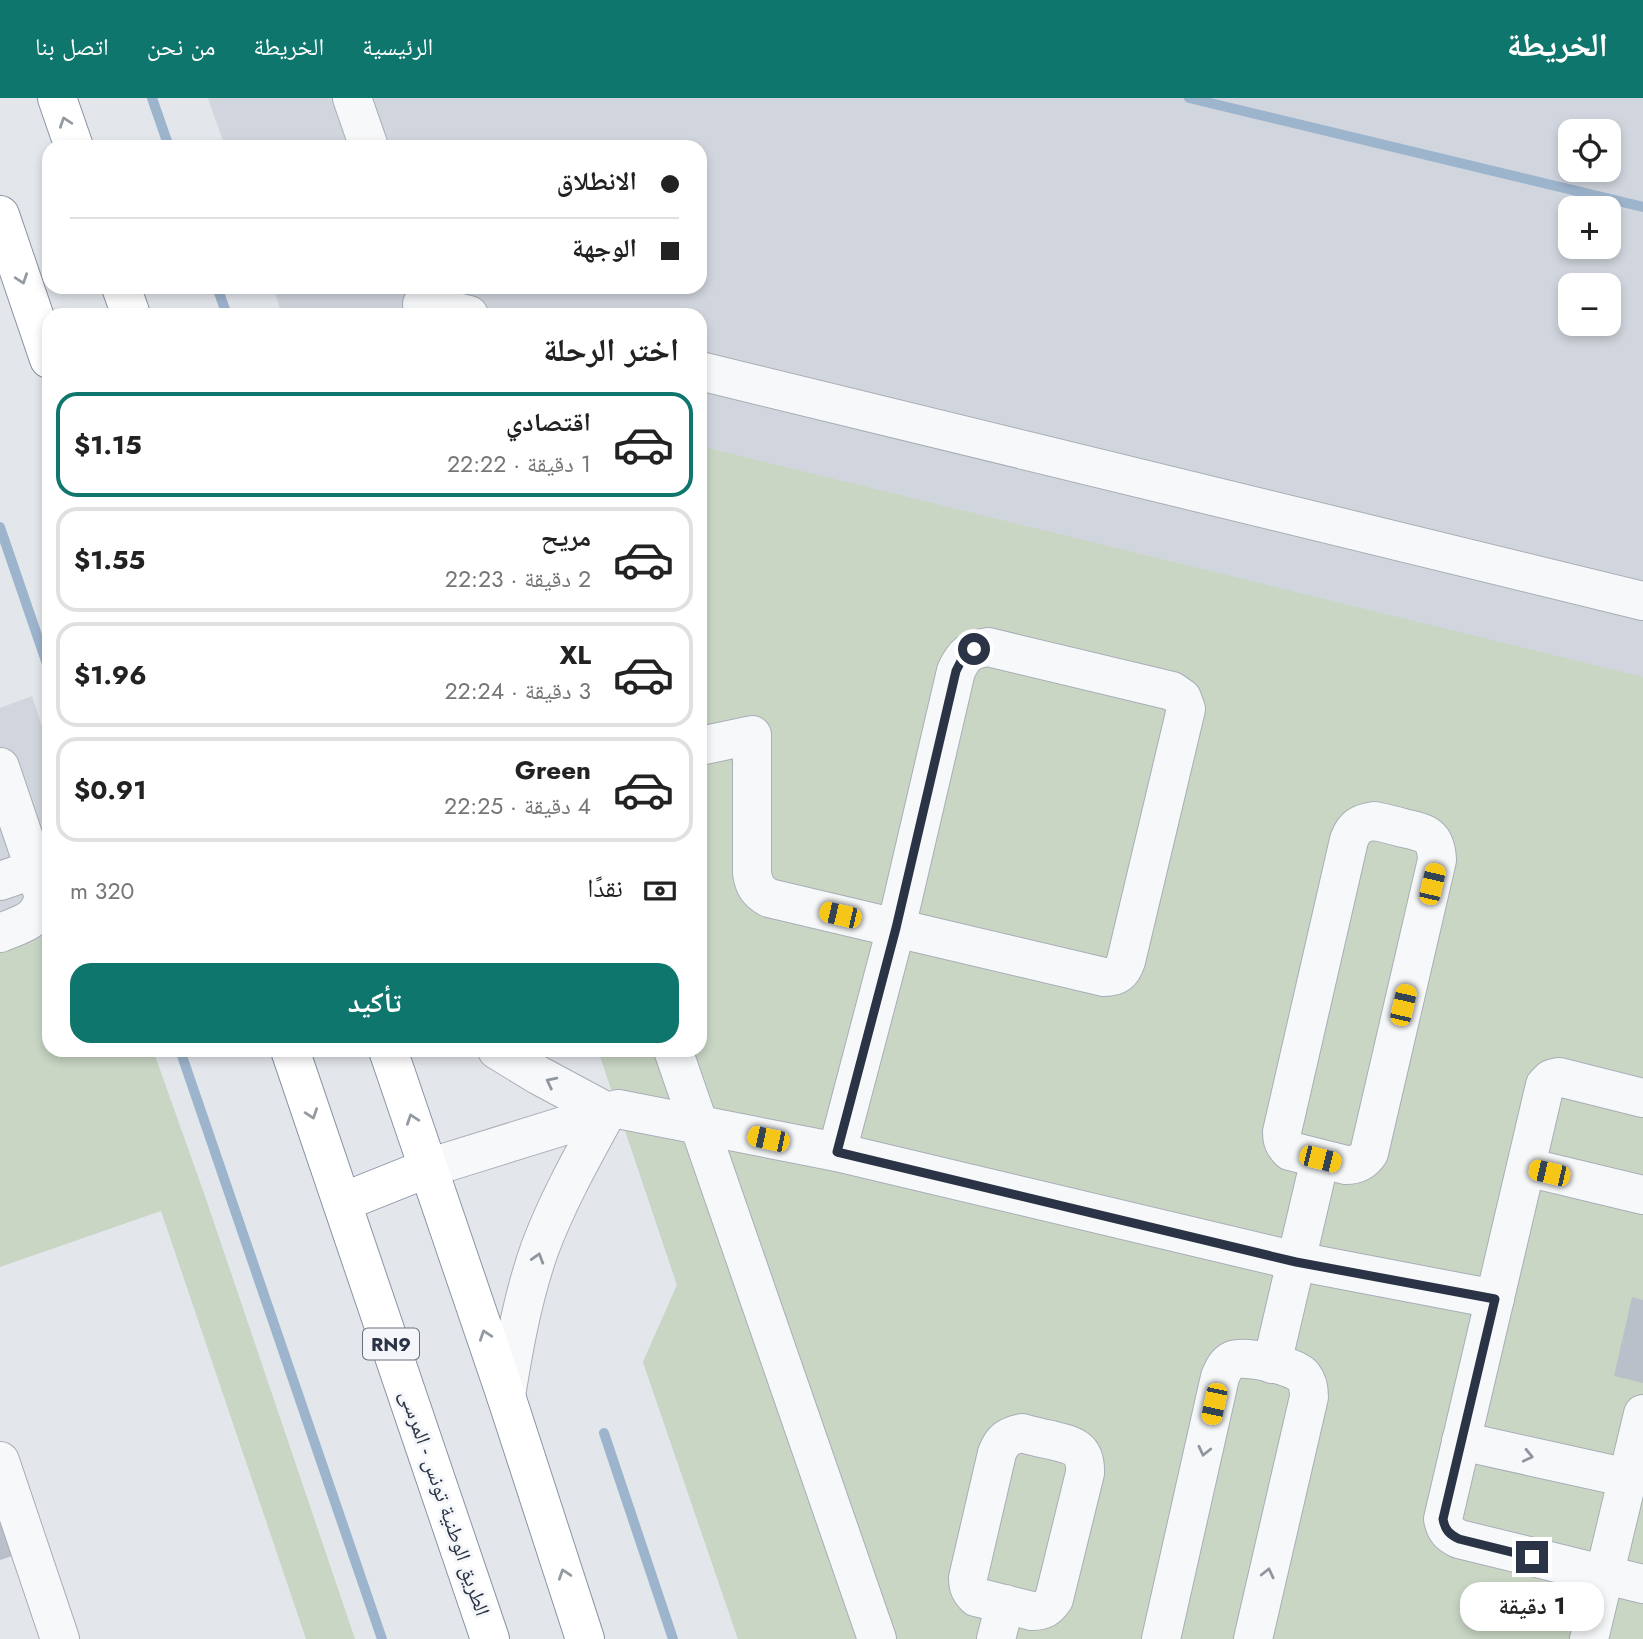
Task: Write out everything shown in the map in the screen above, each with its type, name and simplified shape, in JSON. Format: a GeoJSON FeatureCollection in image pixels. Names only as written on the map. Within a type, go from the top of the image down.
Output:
{"type":"FeatureCollection","features":[{"type":"Feature","properties":{"kind":"highway"},"geometry":{"type":"LineString","coordinates":[[57,98],[72,140]]}},
{"type":"Feature","properties":{"kind":"highway"},"geometry":{"type":"LineString","coordinates":[[0,215],[42,338]]}},
{"type":"Feature","properties":{"kind":"highway","name":"الطريق الوطنية تونس - المرسى"},"geometry":{"type":"LineString","coordinates":[[292,1057],[491,1639]]}},
{"type":"Feature","properties":{"kind":"highway"},"geometry":{"type":"LineString","coordinates":[[390,1057],[506,1396],[585,1639]]}},
{"type":"Feature","properties":{"kind":"highway"},"geometry":{"type":"LineString","coordinates":[[343,1202],[428,1168]]}},
{"type":"Feature","properties":{"kind":"street"},"geometry":{"type":"LineString","coordinates":[[352,98],[367,140]]}},
{"type":"Feature","properties":{"kind":"street"},"geometry":{"type":"LineString","coordinates":[[421,302],[443,308]]}},
{"type":"Feature","properties":{"kind":"street"},"geometry":{"type":"LineString","coordinates":[[707,373],[1643,601]]}},
{"type":"Feature","properties":{"kind":"street"},"geometry":{"type":"LineString","coordinates":[[707,745],[752,735],[752,873],[754,884],[760,893],[769,898],[896,928],[1104,977],[1114,977],[1122,971],[1186,709],[1182,698],[1172,691],[988,647],[974,649],[963,657],[956,671],[896,928],[837,1152]]}},
{"type":"Feature","properties":{"kind":"street"},"geometry":{"type":"LineString","coordinates":[[0,767],[17,875],[42,895]]}},
{"type":"Feature","properties":{"kind":"street"},"geometry":{"type":"LineString","coordinates":[[1374,821],[1425,833],[1433,840],[1437,860],[1369,1153],[1364,1161],[1355,1165],[1320,1159],[1290,1151],[1282,1139],[1282,1132],[1349,840],[1353,830],[1362,822],[1374,821]]}},
{"type":"Feature","properties":{"kind":"street"},"geometry":{"type":"LineString","coordinates":[[0,933],[29,921],[40,911],[42,904]]}},
{"type":"Feature","properties":{"kind":"street"},"geometry":{"type":"LineString","coordinates":[[508,1057],[607,1112]]}},
{"type":"Feature","properties":{"kind":"street"},"geometry":{"type":"LineString","coordinates":[[675,1057],[877,1639]]}},
{"type":"Feature","properties":{"kind":"street"},"geometry":{"type":"LineString","coordinates":[[1643,1098],[1559,1077],[1551,1079],[1545,1085],[1443,1519],[1445,1528],[1459,1539],[1643,1584]]}},
{"type":"Feature","properties":{"kind":"street"},"geometry":{"type":"LineString","coordinates":[[428,1168],[618,1109],[837,1152],[1296,1262],[1495,1299]]}},
{"type":"Feature","properties":{"kind":"street"},"geometry":{"type":"LineString","coordinates":[[506,1396],[519,1321],[540,1248],[570,1178],[607,1112]]}},
{"type":"Feature","properties":{"kind":"street"},"geometry":{"type":"LineString","coordinates":[[1272,1364],[1320,1159]]}},
{"type":"Feature","properties":{"kind":"street"},"geometry":{"type":"LineString","coordinates":[[1526,1167],[1643,1195]]}},
{"type":"Feature","properties":{"kind":"street"},"geometry":{"type":"LineString","coordinates":[[1161,1639],[1220,1377],[1225,1366],[1234,1359],[1246,1358],[1297,1370],[1304,1377],[1309,1397],[1253,1639]]}},
{"type":"Feature","properties":{"kind":"street"},"geometry":{"type":"LineString","coordinates":[[1589,1639],[1643,1414]]}},
{"type":"Feature","properties":{"kind":"street"},"geometry":{"type":"LineString","coordinates":[[1022,1433],[1073,1446],[1081,1452],[1085,1473],[1055,1599],[1041,1611],[1032,1611],[1000,1622],[971,1592],[968,1578],[1001,1442],[1011,1435],[1022,1433]]}},
{"type":"Feature","properties":{"kind":"street"},"geometry":{"type":"LineString","coordinates":[[1461,1441],[1629,1478]]}},
{"type":"Feature","properties":{"kind":"street"},"geometry":{"type":"LineString","coordinates":[[0,1461],[61,1639]]}},
{"type":"Feature","properties":{"kind":"shaded area"},"geometry":{"type":"Polygon","coordinates":[[[208,98],[1643,98],[1643,1639],[738,1639],[643,1362],[677,1285],[600,1057],[707,1057],[707,308],[280,308],[275,294],[707,294],[707,140],[223,140],[208,98]]]}},
{"type":"Feature","properties":{"kind":"shaded area"},"geometry":{"type":"Polygon","coordinates":[[[32,696],[42,727],[42,938],[0,953],[0,708],[32,696]]]}},
{"type":"Feature","properties":{"kind":"green space"},"geometry":{"type":"Polygon","coordinates":[[[707,448],[1643,677],[1643,1639],[738,1639],[643,1362],[677,1285],[600,1057],[707,1057],[707,448]]]}},
{"type":"Feature","properties":{"kind":"green space"},"geometry":{"type":"Polygon","coordinates":[[[42,938],[42,1057],[155,1057],[355,1639],[306,1639],[161,1211],[0,1267],[0,953],[42,938]]]}},
{"type":"Feature","properties":{"kind":"building"},"geometry":{"type":"Polygon","coordinates":[[[1632,1297],[1643,1300],[1643,1383],[1614,1376],[1632,1297]]]}},
{"type":"Feature","properties":{"kind":"building"},"geometry":{"type":"Polygon","coordinates":[[[0,1500],[19,1554],[0,1560],[0,1500]]]}},
{"type":"Feature","properties":{"kind":"waterway"},"geometry":{"type":"LineString","coordinates":[[152,98],[167,140]]}},
{"type":"Feature","properties":{"kind":"waterway"},"geometry":{"type":"LineString","coordinates":[[1189,98],[1643,207]]}},
{"type":"Feature","properties":{"kind":"waterway"},"geometry":{"type":"LineString","coordinates":[[220,294],[224,308]]}},
{"type":"Feature","properties":{"kind":"waterway"},"geometry":{"type":"LineString","coordinates":[[0,527],[42,650]]}},
{"type":"Feature","properties":{"kind":"waterway"},"geometry":{"type":"LineString","coordinates":[[182,1057],[382,1639]]}},
{"type":"Feature","properties":{"kind":"waterway"},"geometry":{"type":"LineString","coordinates":[[604,1433],[673,1639]]}},
{"type":"Feature","properties":{"kind":"route"},"geometry":{"type":"LineString","coordinates":[[974,649],[963,657],[956,671],[896,928],[837,1152],[1296,1262],[1495,1299],[1443,1519],[1445,1528],[1459,1539],[1532,1557]]}}]}
